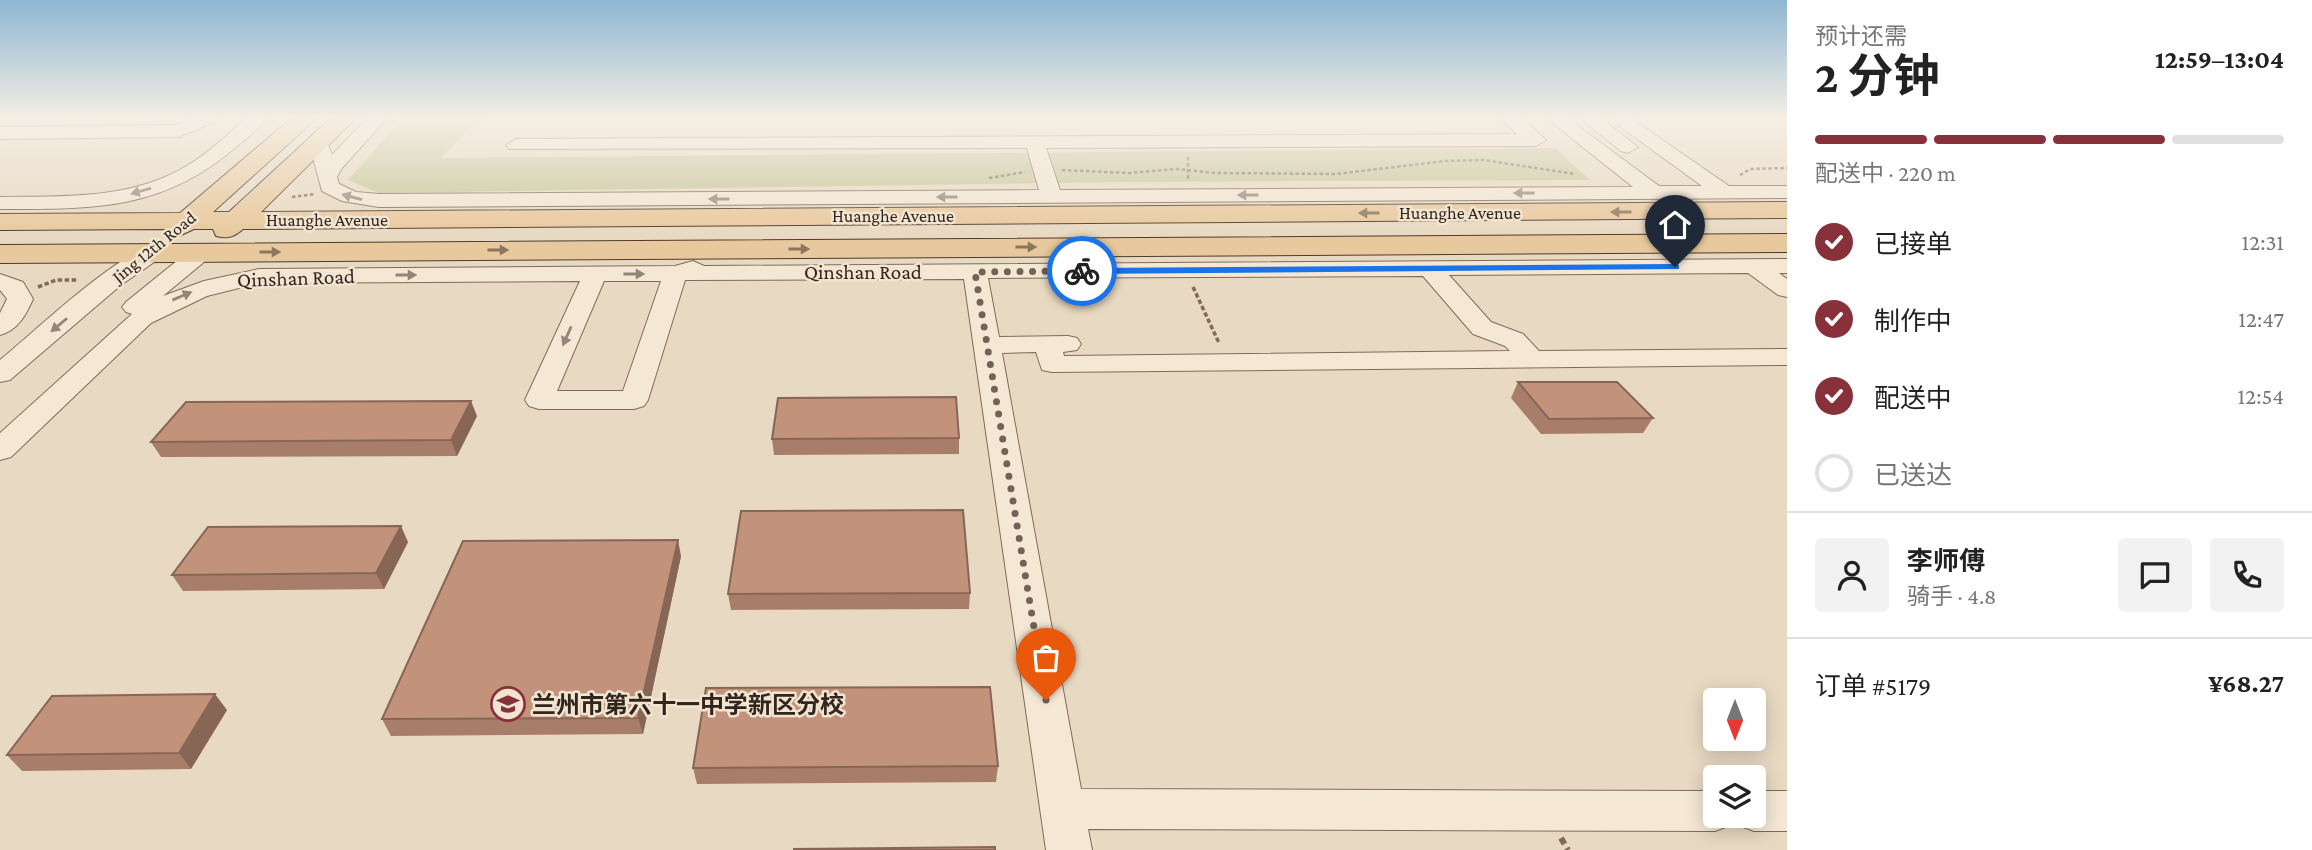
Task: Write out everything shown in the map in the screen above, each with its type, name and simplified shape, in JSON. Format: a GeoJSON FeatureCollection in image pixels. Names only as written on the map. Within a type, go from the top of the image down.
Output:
{"type":"FeatureCollection","features":[{"type":"Feature","properties":{"kind":"main road","name":"Jing 12th Road"},"geometry":{"type":"LineString","coordinates":[[152,253],[261,157]]}},
{"type":"Feature","properties":{"kind":"main road"},"geometry":{"type":"LineString","coordinates":[[202,252],[304,157]]}},
{"type":"Feature","properties":{"kind":"main road","name":"Huanghe Avenue"},"geometry":{"type":"LineString","coordinates":[[0,222],[1787,211]]}},
{"type":"Feature","properties":{"kind":"main road"},"geometry":{"type":"LineString","coordinates":[[973,216],[945,223],[942,234],[976,260]]}},
{"type":"Feature","properties":{"kind":"main road","name":"Huanghe Avenue"},"geometry":{"type":"LineString","coordinates":[[0,254],[760,249],[976,260],[1542,244],[1787,243]]}},
{"type":"Feature","properties":{"kind":"street"},"geometry":{"type":"LineString","coordinates":[[0,204],[104,200],[170,183],[194,171],[212,157]]}},
{"type":"Feature","properties":{"kind":"street"},"geometry":{"type":"LineString","coordinates":[[322,157],[329,187],[341,195],[361,200],[387,201],[1653,192],[1707,188],[1787,192]]}},
{"type":"Feature","properties":{"kind":"street"},"geometry":{"type":"LineString","coordinates":[[327,176],[341,157]]}},
{"type":"Feature","properties":{"kind":"street"},"geometry":{"type":"LineString","coordinates":[[1039,157],[1052,197]]}},
{"type":"Feature","properties":{"kind":"street"},"geometry":{"type":"LineString","coordinates":[[1612,157],[1653,192]]}},
{"type":"Feature","properties":{"kind":"street"},"geometry":{"type":"LineString","coordinates":[[1662,157],[1707,188]]}},
{"type":"Feature","properties":{"kind":"street"},"geometry":{"type":"LineString","coordinates":[[1270,214],[1336,195]]}},
{"type":"Feature","properties":{"kind":"street"},"geometry":{"type":"LineString","coordinates":[[387,201],[426,220]]}},
{"type":"Feature","properties":{"kind":"street"},"geometry":{"type":"LineString","coordinates":[[0,204],[39,222]]}},
{"type":"Feature","properties":{"kind":"street"},"geometry":{"type":"LineString","coordinates":[[1542,244],[1622,267]]}},
{"type":"Feature","properties":{"kind":"street"},"geometry":{"type":"LineString","coordinates":[[594,274],[539,400],[634,400],[675,274],[760,249]]}},
{"type":"Feature","properties":{"kind":"street"},"geometry":{"type":"LineString","coordinates":[[0,429],[151,293],[202,252]]}},
{"type":"Feature","properties":{"kind":"street"},"geometry":{"type":"LineString","coordinates":[[313,252],[360,276]]}},
{"type":"Feature","properties":{"kind":"street","name":"Jing 12th Road"},"geometry":{"type":"LineString","coordinates":[[0,374],[96,294],[152,253]]}},
{"type":"Feature","properties":{"kind":"street"},"geometry":{"type":"LineString","coordinates":[[976,260],[987,345],[1067,829],[1703,810]]}},
{"type":"Feature","properties":{"kind":"street","name":"Qinshan Road"},"geometry":{"type":"LineString","coordinates":[[0,450],[142,318],[166,303],[196,290],[259,276],[675,274],[976,260],[1185,270],[1787,266]]}},
{"type":"Feature","properties":{"kind":"street"},"geometry":{"type":"LineString","coordinates":[[1755,267],[1787,290]]}},
{"type":"Feature","properties":{"kind":"street"},"geometry":{"type":"LineString","coordinates":[[1430,269],[1479,343]]}},
{"type":"Feature","properties":{"kind":"street"},"geometry":{"type":"LineString","coordinates":[[0,281],[14,287],[20,299],[14,314],[0,327]]}},
{"type":"Feature","properties":{"kind":"street"},"geometry":{"type":"LineString","coordinates":[[96,294],[151,293]]}},
{"type":"Feature","properties":{"kind":"street"},"geometry":{"type":"LineString","coordinates":[[1523,350],[1780,339],[1787,345]]}},
{"type":"Feature","properties":{"kind":"street"},"geometry":{"type":"LineString","coordinates":[[987,345],[1479,343],[1523,350],[1787,357]]}},
{"type":"Feature","properties":{"kind":"street"},"geometry":{"type":"LineString","coordinates":[[1047,344],[1052,365],[1479,343]]}},
{"type":"Feature","properties":{"kind":"street"},"geometry":{"type":"LineString","coordinates":[[0,350],[30,349]]}},
{"type":"Feature","properties":{"kind":"street"},"geometry":{"type":"LineString","coordinates":[[1766,811],[1787,811]]}},
{"type":"Feature","properties":{"kind":"path"},"geometry":{"type":"LineString","coordinates":[[1188,157],[1188,180],[1203,196]]}},
{"type":"Feature","properties":{"kind":"path"},"geometry":{"type":"LineString","coordinates":[[987,178],[1043,169],[1129,173],[1154,169],[1336,174],[1445,161],[1485,160],[1578,174]]}},
{"type":"Feature","properties":{"kind":"path"},"geometry":{"type":"LineString","coordinates":[[1707,188],[1750,169],[1787,168]]}},
{"type":"Feature","properties":{"kind":"path"},"geometry":{"type":"LineString","coordinates":[[1185,270],[1219,343]]}},
{"type":"Feature","properties":{"kind":"green space"},"geometry":{"type":"Polygon","coordinates":[[[369,157],[1564,157],[1590,180],[1118,182],[379,193],[348,180],[369,157]]]}},
{"type":"Feature","properties":{"kind":"building"},"geometry":{"type":"Polygon","coordinates":[[[1518,382],[1617,382],[1653,418],[1549,419],[1518,382]]]}},
{"type":"Feature","properties":{"kind":"building"},"geometry":{"type":"Polygon","coordinates":[[[956,397],[959,438],[772,439],[778,398],[956,397]]]}},
{"type":"Feature","properties":{"kind":"building"},"geometry":{"type":"Polygon","coordinates":[[[471,401],[451,440],[151,442],[186,402],[471,401]]]}},
{"type":"Feature","properties":{"kind":"building"},"geometry":{"type":"Polygon","coordinates":[[[963,510],[970,593],[728,594],[741,511],[963,510]]]}},
{"type":"Feature","properties":{"kind":"building"},"geometry":{"type":"Polygon","coordinates":[[[401,526],[376,573],[172,575],[208,527],[401,526]]]}},
{"type":"Feature","properties":{"kind":"building"},"geometry":{"type":"Polygon","coordinates":[[[678,540],[638,718],[382,719],[463,541],[678,540]]]}},
{"type":"Feature","properties":{"kind":"building"},"geometry":{"type":"Polygon","coordinates":[[[990,687],[998,766],[693,768],[706,688],[990,687]]]}},
{"type":"Feature","properties":{"kind":"building"},"geometry":{"type":"Polygon","coordinates":[[[215,694],[179,753],[7,755],[52,696],[215,694]]]}},
{"type":"Feature","properties":{"kind":"building"},"geometry":{"type":"Polygon","coordinates":[[[995,847],[995,850],[794,850],[794,849],[995,847]]]}},
{"type":"Feature","properties":{"kind":"way so far"},"geometry":{"type":"LineString","coordinates":[[1046,700],[975,272],[1082,271]]}},
{"type":"Feature","properties":{"kind":"place","name":"兰州市第六十一中学新区分校"},"geometry":{"type":"Point","coordinates":[508,704]}},
{"type":"Feature","properties":{"kind":"route"},"geometry":{"type":"LineString","coordinates":[[1082,271],[1675,267]]}}]}
